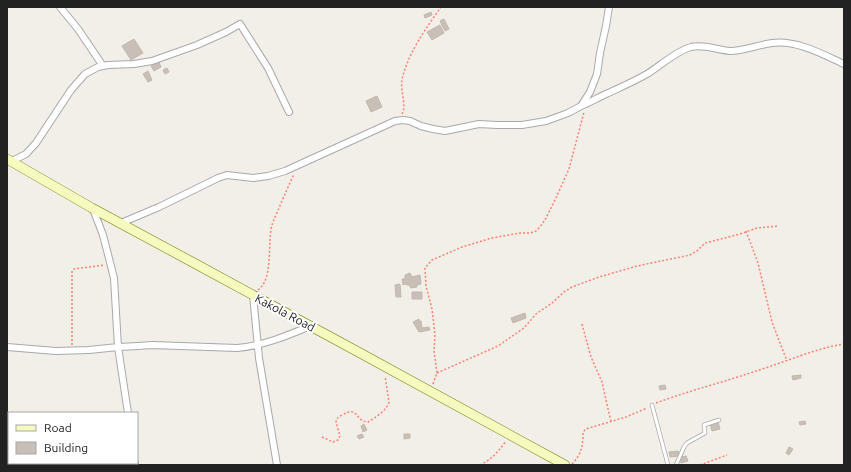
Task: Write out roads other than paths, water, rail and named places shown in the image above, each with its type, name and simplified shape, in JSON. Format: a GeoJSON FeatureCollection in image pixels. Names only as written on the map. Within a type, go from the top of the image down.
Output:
{"type":"FeatureCollection","features":[{"type":"Feature","properties":{"kind":"main road","name":"Kakola Road"},"geometry":{"type":"LineString","coordinates":[[10,160],[92,208],[565,465]]}},
{"type":"Feature","properties":{"kind":"street"},"geometry":{"type":"LineString","coordinates":[[60,7],[87,41],[103,66]]}},
{"type":"Feature","properties":{"kind":"street"},"geometry":{"type":"LineString","coordinates":[[583,105],[597,74],[609,7]]}},
{"type":"Feature","properties":{"kind":"street"},"geometry":{"type":"LineString","coordinates":[[10,160],[26,154],[36,143],[71,90],[85,74],[98,67],[108,65],[152,62],[197,45],[240,24],[268,68],[289,112]]}},
{"type":"Feature","properties":{"kind":"street"},"geometry":{"type":"LineString","coordinates":[[121,223],[227,175],[253,178],[268,176],[298,166],[395,121],[410,121],[427,128],[445,131],[479,124],[522,125],[546,121],[568,113],[635,81],[690,47],[701,46],[728,51],[742,50],[756,46],[784,42],[802,46],[844,64]]}},
{"type":"Feature","properties":{"kind":"street"},"geometry":{"type":"LineString","coordinates":[[92,208],[103,235],[111,264],[115,290],[118,346],[128,412]]}},
{"type":"Feature","properties":{"kind":"street"},"geometry":{"type":"LineString","coordinates":[[252,295],[257,344],[277,465]]}},
{"type":"Feature","properties":{"kind":"street"},"geometry":{"type":"LineString","coordinates":[[7,347],[56,351],[89,350],[118,346],[162,345],[237,348],[247,347],[285,336],[310,326]]}},
{"type":"Feature","properties":{"kind":"lane"},"geometry":{"type":"LineString","coordinates":[[652,405],[668,465]]}},
{"type":"Feature","properties":{"kind":"lane"},"geometry":{"type":"LineString","coordinates":[[676,465],[684,446],[705,433],[704,424],[719,420]]}}]}
